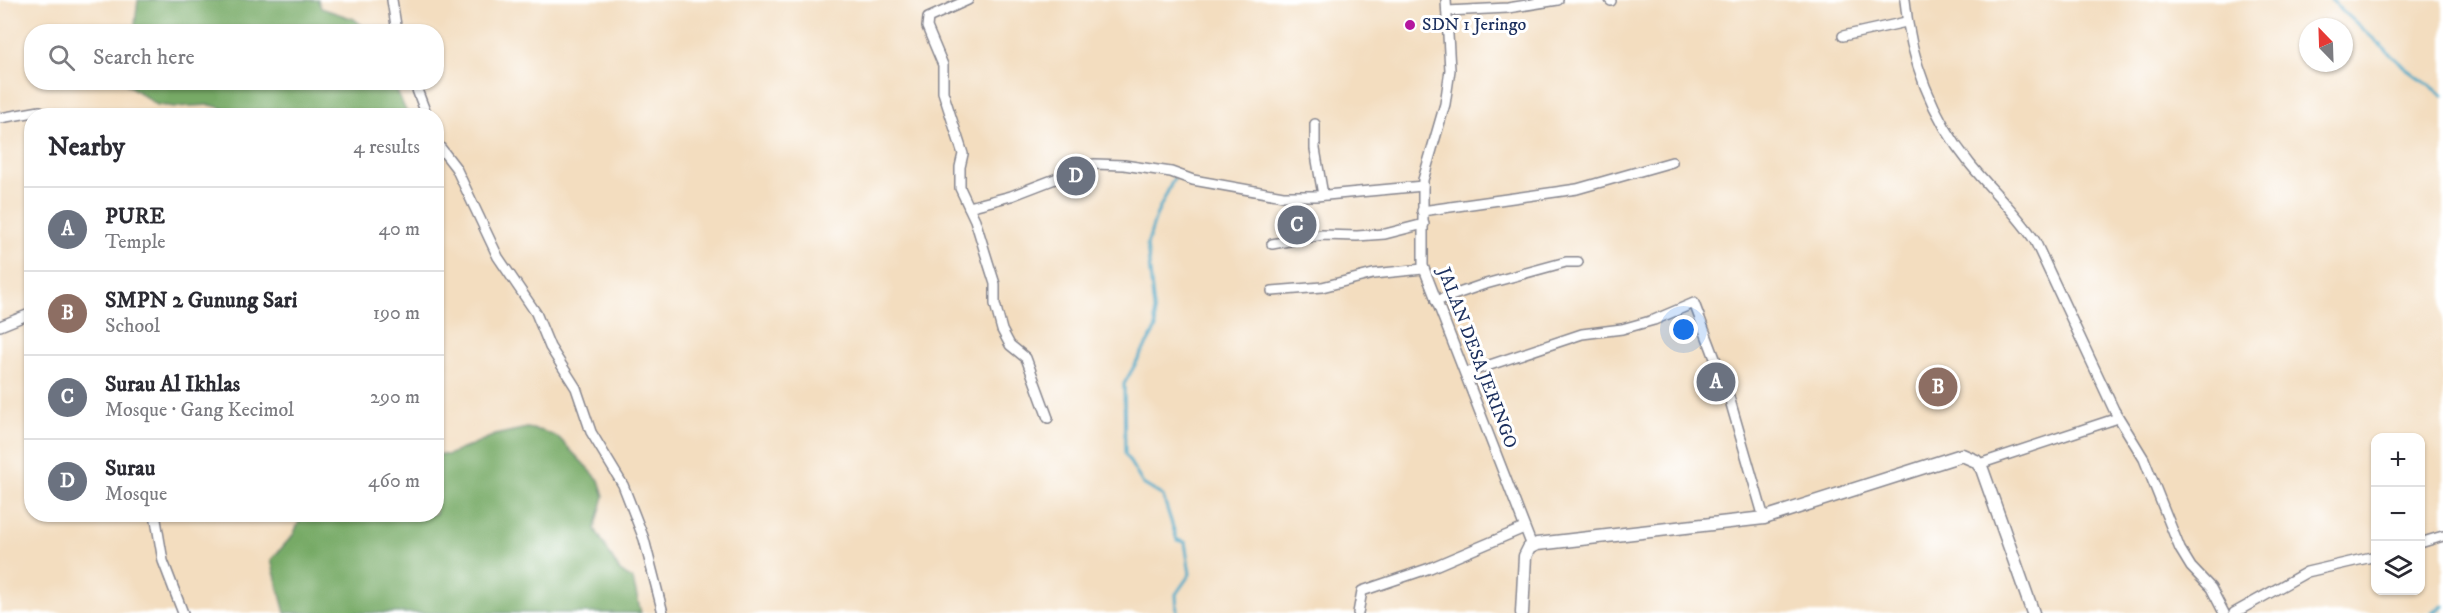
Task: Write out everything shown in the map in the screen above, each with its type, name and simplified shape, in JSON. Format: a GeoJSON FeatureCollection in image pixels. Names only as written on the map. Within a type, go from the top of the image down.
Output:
{"type":"FeatureCollection","features":[{"type":"Feature","properties":{"kind":"street"},"geometry":{"type":"LineString","coordinates":[[392,0],[396,24]]}},
{"type":"Feature","properties":{"kind":"street"},"geometry":{"type":"LineString","coordinates":[[968,0],[928,18],[927,27],[943,64],[943,92],[963,154],[960,167],[960,188],[981,236],[995,284],[996,304],[1002,330],[1010,345],[1026,358],[1048,418]]}},
{"type":"Feature","properties":{"kind":"street","name":"JALAN DESA JERINGO"},"geometry":{"type":"LineString","coordinates":[[1446,0],[1450,58],[1449,81],[1445,104],[1425,170],[1422,211],[1423,269],[1466,373],[1532,546]]}},
{"type":"Feature","properties":{"kind":"street"},"geometry":{"type":"LineString","coordinates":[[1447,11],[1508,8],[1558,0]]}},
{"type":"Feature","properties":{"kind":"street"},"geometry":{"type":"LineString","coordinates":[[1905,0],[1906,22],[1920,72],[1944,126],[1970,164],[2017,215],[2035,241],[2118,418],[2144,459],[2161,505],[2186,559],[2195,572],[2208,583],[2224,613]]}},
{"type":"Feature","properties":{"kind":"street"},"geometry":{"type":"LineString","coordinates":[[1843,36],[1906,22]]}},
{"type":"Feature","properties":{"kind":"street"},"geometry":{"type":"LineString","coordinates":[[417,90],[424,108]]}},
{"type":"Feature","properties":{"kind":"street"},"geometry":{"type":"LineString","coordinates":[[0,118],[24,114]]}},
{"type":"Feature","properties":{"kind":"street"},"geometry":{"type":"LineString","coordinates":[[1315,124],[1315,149],[1323,195]]}},
{"type":"Feature","properties":{"kind":"street"},"geometry":{"type":"LineString","coordinates":[[444,152],[452,161],[498,257],[536,313],[550,347],[576,388],[591,432],[623,485],[644,538],[663,613]]}},
{"type":"Feature","properties":{"kind":"street"},"geometry":{"type":"LineString","coordinates":[[1422,211],[1553,193],[1600,183],[1672,162]]}},
{"type":"Feature","properties":{"kind":"street"},"geometry":{"type":"LineString","coordinates":[[969,207],[1011,196],[1094,164],[1124,165],[1171,172],[1193,180],[1266,194],[1323,195],[1423,186]]}},
{"type":"Feature","properties":{"kind":"street"},"geometry":{"type":"LineString","coordinates":[[1272,244],[1323,235],[1384,234],[1424,224]]}},
{"type":"Feature","properties":{"kind":"street"},"geometry":{"type":"LineString","coordinates":[[1436,301],[1482,285],[1566,262],[1578,261]]}},
{"type":"Feature","properties":{"kind":"street"},"geometry":{"type":"LineString","coordinates":[[1272,291],[1322,287],[1373,274],[1423,269]]}},
{"type":"Feature","properties":{"kind":"street"},"geometry":{"type":"LineString","coordinates":[[1466,373],[1582,334],[1622,329],[1654,320],[1694,303],[1727,390],[1764,518]]}},
{"type":"Feature","properties":{"kind":"street"},"geometry":{"type":"LineString","coordinates":[[0,326],[24,317]]}},
{"type":"Feature","properties":{"kind":"street"},"geometry":{"type":"LineString","coordinates":[[1979,464],[2118,418]]}},
{"type":"Feature","properties":{"kind":"street"},"geometry":{"type":"LineString","coordinates":[[1522,613],[1524,559],[1532,546],[1540,543],[1764,518],[1955,456],[1966,456],[1979,464],[2033,613]]}},
{"type":"Feature","properties":{"kind":"street"},"geometry":{"type":"LineString","coordinates":[[156,522],[163,561],[183,613]]}},
{"type":"Feature","properties":{"kind":"street"},"geometry":{"type":"LineString","coordinates":[[1358,613],[1362,591],[1430,568],[1524,528]]}},
{"type":"Feature","properties":{"kind":"street"},"geometry":{"type":"LineString","coordinates":[[2425,542],[2443,536]]}},
{"type":"Feature","properties":{"kind":"street"},"geometry":{"type":"LineString","coordinates":[[2234,613],[2307,572],[2371,557]]}},
{"type":"Feature","properties":{"kind":"green space"},"geometry":{"type":"Polygon","coordinates":[[[138,0],[318,0],[321,8],[354,19],[360,24],[135,24],[138,0]]]}},
{"type":"Feature","properties":{"kind":"green space"},"geometry":{"type":"Polygon","coordinates":[[[135,90],[396,90],[405,108],[221,108],[211,105],[175,107],[157,105],[135,90]]]}},
{"type":"Feature","properties":{"kind":"green space"},"geometry":{"type":"Polygon","coordinates":[[[527,428],[543,431],[559,438],[599,480],[604,496],[595,529],[619,570],[633,580],[641,613],[285,613],[271,560],[293,535],[299,522],[444,522],[444,455],[495,435],[527,428]]]}},
{"type":"Feature","properties":{"kind":"waterway"},"geometry":{"type":"LineString","coordinates":[[2331,0],[2402,65],[2443,96]]}},
{"type":"Feature","properties":{"kind":"waterway"},"geometry":{"type":"LineString","coordinates":[[1174,178],[1156,216],[1147,245],[1156,328],[1124,384],[1125,454],[1143,484],[1163,496],[1177,540],[1185,542],[1190,574],[1176,594],[1177,613]]}},
{"type":"Feature","properties":{"kind":"waterway"},"geometry":{"type":"LineString","coordinates":[[2432,613],[2443,606]]}},
{"type":"Feature","properties":{"kind":"place","name":"SDN 1 Jeringo"},"geometry":{"type":"Point","coordinates":[1410,25]}},
{"type":"Feature","properties":{"kind":"place","name":"Surau"},"geometry":{"type":"Point","coordinates":[1076,176]}},
{"type":"Feature","properties":{"kind":"place","name":"Surau Al Ikhlas"},"geometry":{"type":"Point","coordinates":[1297,225]}},
{"type":"Feature","properties":{"kind":"place","name":"PURE"},"geometry":{"type":"Point","coordinates":[1716,382]}},
{"type":"Feature","properties":{"kind":"place","name":"SMPN 2 Gunung Sari"},"geometry":{"type":"Point","coordinates":[1938,387]}}]}
